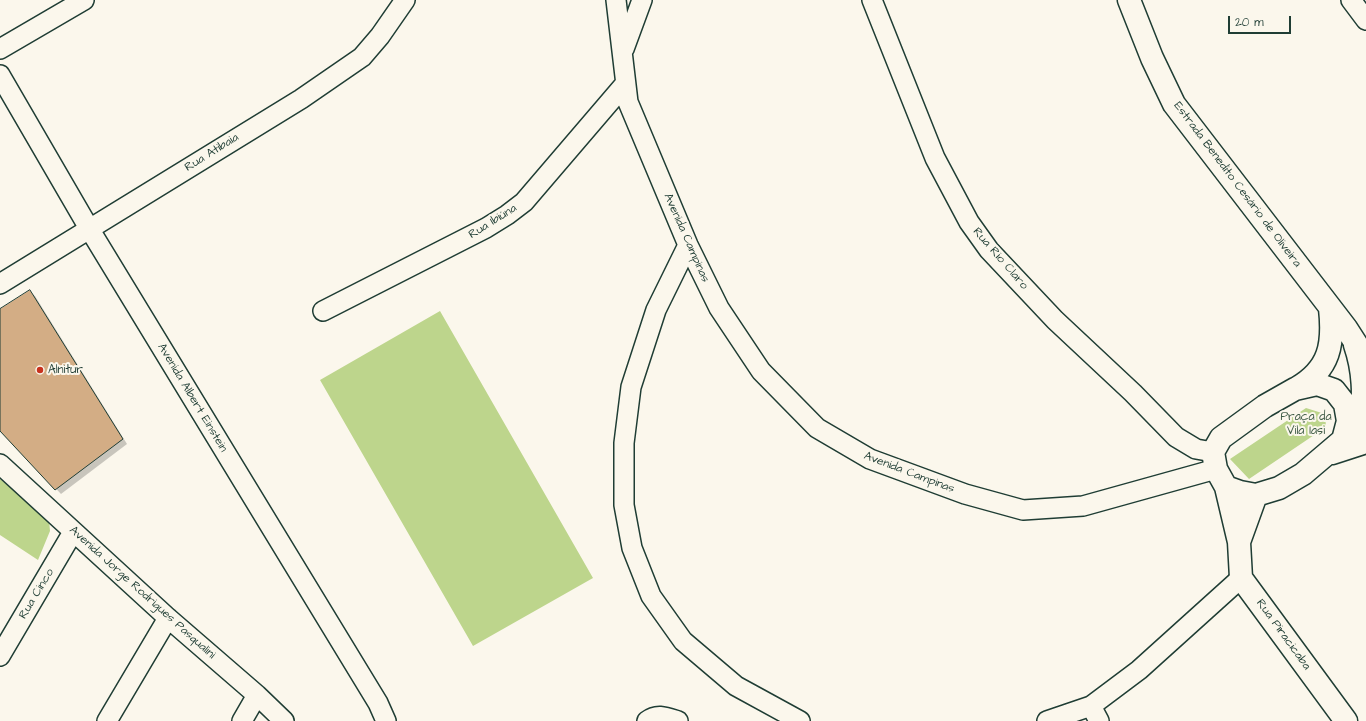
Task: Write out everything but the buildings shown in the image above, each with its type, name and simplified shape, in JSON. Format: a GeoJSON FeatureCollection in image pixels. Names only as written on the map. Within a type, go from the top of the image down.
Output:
{"type":"FeatureCollection","features":[{"type":"Feature","properties":{"kind":"main road","name":"Estrada Benedito Cesário de Oliveira"},"geometry":{"type":"LineString","coordinates":[[1130,0],[1152,58],[1174,104],[1330,308],[1360,350],[1364,387],[1364,404],[1359,423],[1343,440],[1302,474],[1279,488],[1256,495]]}},
{"type":"Feature","properties":{"kind":"main road"},"geometry":{"type":"LineString","coordinates":[[1241,578],[1239,542],[1219,469],[1221,438],[1265,406],[1306,383],[1319,371],[1329,354],[1333,329],[1330,308]]}},
{"type":"Feature","properties":{"kind":"main road"},"geometry":{"type":"LineString","coordinates":[[1295,389],[1334,382],[1364,387]]}},
{"type":"Feature","properties":{"kind":"main road"},"geometry":{"type":"LineString","coordinates":[[1317,384],[1334,390],[1345,404],[1348,421],[1343,440]]}},
{"type":"Feature","properties":{"kind":"main road"},"geometry":{"type":"LineString","coordinates":[[1325,456],[1366,442]]}},
{"type":"Feature","properties":{"kind":"main road"},"geometry":{"type":"LineString","coordinates":[[1219,469],[1240,492],[1256,495],[1239,542]]}},
{"type":"Feature","properties":{"kind":"main road","name":"Rua Piracicaba"},"geometry":{"type":"LineString","coordinates":[[1241,578],[1346,721]]}},
{"type":"Feature","properties":{"kind":"street"},"geometry":{"type":"LineString","coordinates":[[0,49],[84,0]]}},
{"type":"Feature","properties":{"kind":"street","name":"Rua Atibaia"},"geometry":{"type":"LineString","coordinates":[[0,284],[301,99],[362,57],[380,36],[404,0]]}},
{"type":"Feature","properties":{"kind":"street","name":"Avenida Campinas"},"geometry":{"type":"LineString","coordinates":[[616,0],[628,102],[688,245],[719,308],[761,371],[817,428],[870,459],[964,494],[1023,510],[1083,506],[1219,469]]}},
{"type":"Feature","properties":{"kind":"street","name":"Avenida Campinas"},"geometry":{"type":"LineString","coordinates":[[622,52],[642,0]]}},
{"type":"Feature","properties":{"kind":"street","name":"Rua Rio Claro"},"geometry":{"type":"LineString","coordinates":[[872,0],[935,158],[969,222],[989,250],[1055,320],[1133,393],[1176,437],[1196,449],[1219,469]]}},
{"type":"Feature","properties":{"kind":"street"},"geometry":{"type":"LineString","coordinates":[[1351,0],[1366,20]]}},
{"type":"Feature","properties":{"kind":"street","name":"Avenida Albert Einstein"},"geometry":{"type":"LineString","coordinates":[[0,75],[90,230],[378,703],[386,721]]}},
{"type":"Feature","properties":{"kind":"street","name":"Rua Ibiúna"},"geometry":{"type":"LineString","coordinates":[[323,311],[486,228],[507,215],[534,190],[625,84]]}},
{"type":"Feature","properties":{"kind":"street"},"geometry":{"type":"LineString","coordinates":[[688,245],[656,310],[631,387],[624,443],[624,506],[632,548],[651,596],[683,641],[736,686],[800,721]]}},
{"type":"Feature","properties":{"kind":"street","name":"Avenida Jorge Rodrigues Pasqualini"},"geometry":{"type":"LineString","coordinates":[[0,464],[168,618],[257,695],[284,721]]}},
{"type":"Feature","properties":{"kind":"street","name":"Rua Cinco"},"geometry":{"type":"LineString","coordinates":[[0,656],[73,532]]}},
{"type":"Feature","properties":{"kind":"street"},"geometry":{"type":"LineString","coordinates":[[1047,721],[1095,713],[1139,670],[1241,578]]}},
{"type":"Feature","properties":{"kind":"street"},"geometry":{"type":"LineString","coordinates":[[107,721],[168,618]]}},
{"type":"Feature","properties":{"kind":"street"},"geometry":{"type":"LineString","coordinates":[[242,721],[257,695]]}},
{"type":"Feature","properties":{"kind":"street"},"geometry":{"type":"LineString","coordinates":[[647,721],[653,716],[664,716],[678,721]]}},
{"type":"Feature","properties":{"kind":"green space"},"geometry":{"type":"Polygon","coordinates":[[[440,311],[593,578],[473,646],[320,380],[440,311]]]}},
{"type":"Feature","properties":{"kind":"green space","name":"Praça da Vila Iasi"},"geometry":{"type":"Polygon","coordinates":[[[1306,408],[1325,414],[1326,427],[1249,479],[1230,459],[1306,408]]]}},
{"type":"Feature","properties":{"kind":"green space"},"geometry":{"type":"Polygon","coordinates":[[[0,479],[49,520],[50,531],[38,560],[0,535],[0,479]]]}},
{"type":"Feature","properties":{"kind":"place","name":"Alnitur"},"geometry":{"type":"Point","coordinates":[40,370]}}]}
